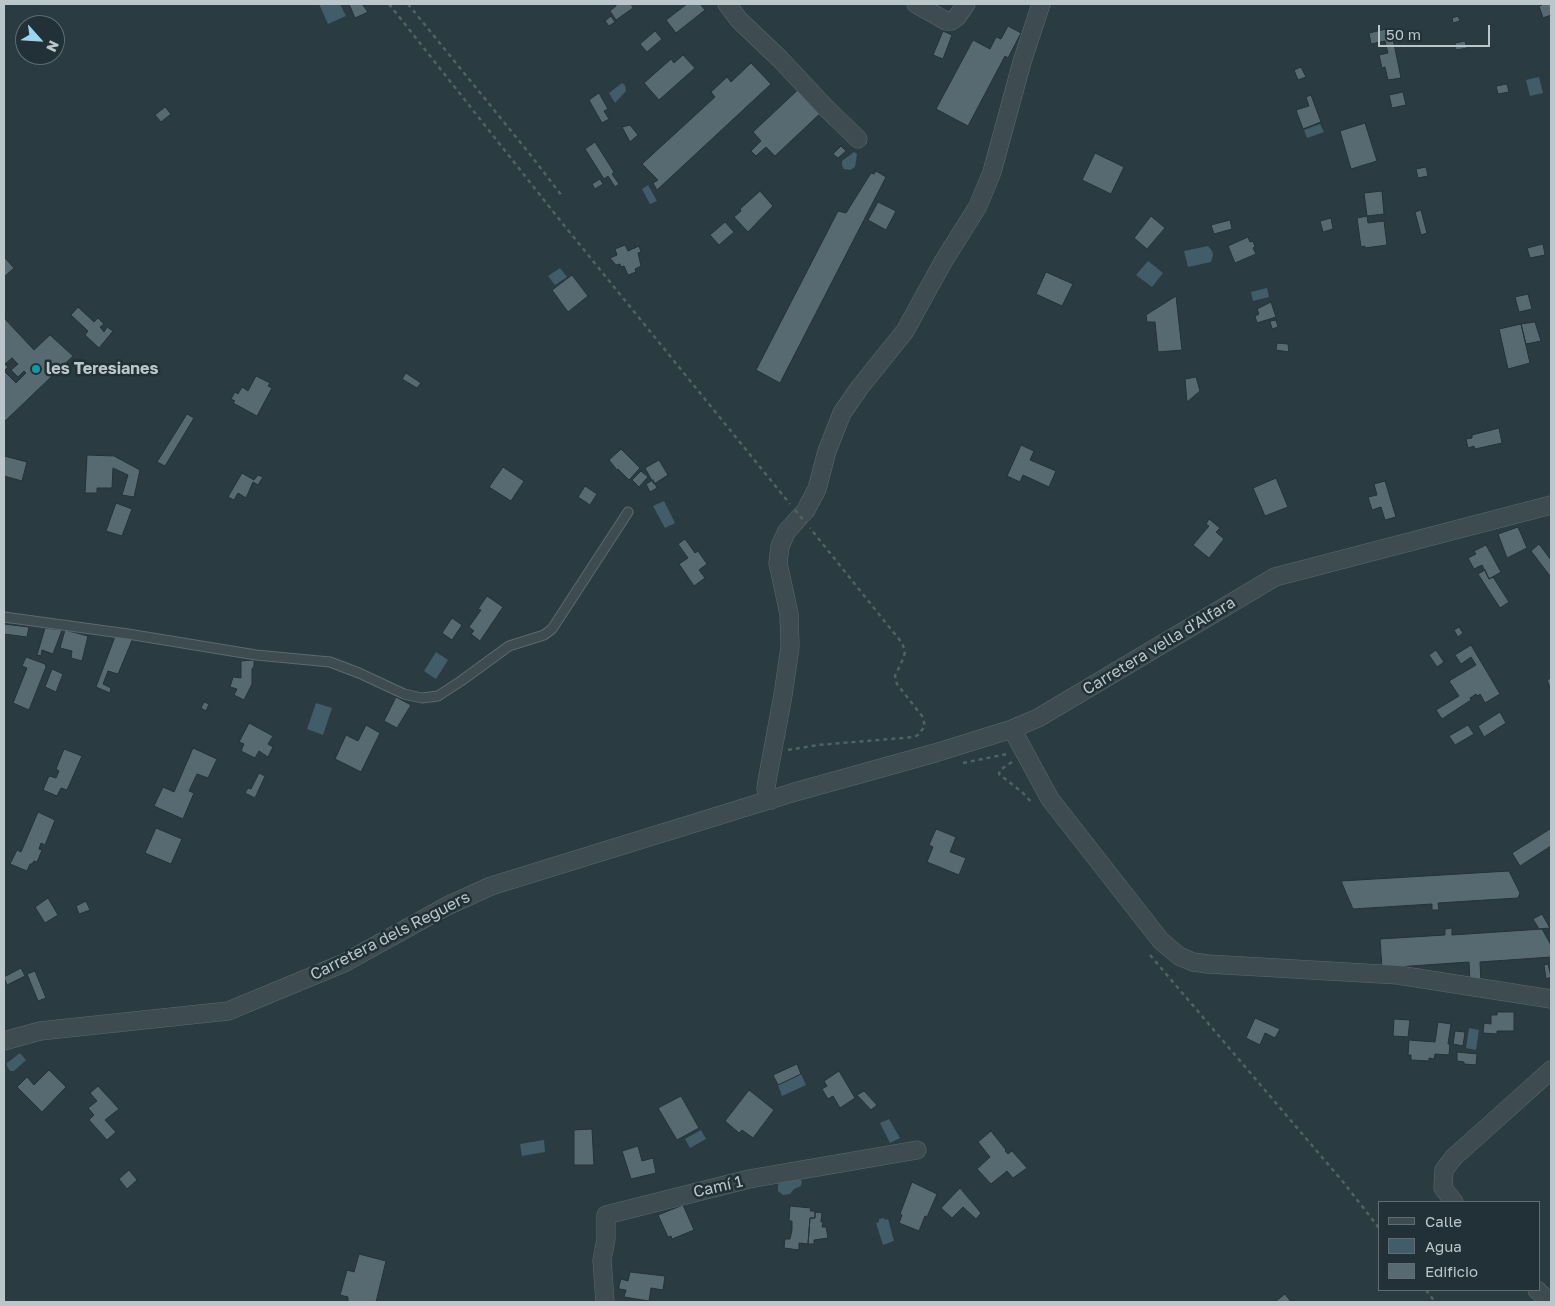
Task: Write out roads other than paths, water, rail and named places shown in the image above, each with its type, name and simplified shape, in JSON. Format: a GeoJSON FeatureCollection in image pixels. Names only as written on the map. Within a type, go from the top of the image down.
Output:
{"type":"FeatureCollection","features":[{"type":"Feature","properties":{"kind":"street"},"geometry":{"type":"LineString","coordinates":[[727,4],[739,20],[858,139]]}},
{"type":"Feature","properties":{"kind":"street"},"geometry":{"type":"LineString","coordinates":[[916,4],[946,22],[956,17],[966,4]]}},
{"type":"Feature","properties":{"kind":"street"},"geometry":{"type":"LineString","coordinates":[[771,800],[766,789],[790,647],[789,614],[778,563],[780,546],[787,531],[806,510],[814,495],[827,451],[842,413],[860,387],[906,331],[943,262],[978,206],[992,172],[1022,62],[1041,4]]}},
{"type":"Feature","properties":{"kind":"street","name":"Carretera vella d'Alfara"},"geometry":{"type":"LineString","coordinates":[[771,800],[935,754],[1012,729],[1038,718],[1275,577],[1551,505]]}},
{"type":"Feature","properties":{"kind":"street"},"geometry":{"type":"LineString","coordinates":[[1012,729],[1050,799],[1161,941],[1179,956],[1193,962],[1208,964],[1398,975],[1551,999]]}},
{"type":"Feature","properties":{"kind":"street","name":"Carretera dels Reguers"},"geometry":{"type":"LineString","coordinates":[[4,1040],[40,1031],[228,1011],[344,964],[447,906],[491,886],[771,800]]}},
{"type":"Feature","properties":{"kind":"street"},"geometry":{"type":"LineString","coordinates":[[1453,1201],[1448,1197],[1444,1188],[1444,1170],[1454,1157],[1551,1070]]}},
{"type":"Feature","properties":{"kind":"street","name":"Camí 1"},"geometry":{"type":"LineString","coordinates":[[605,1302],[602,1260],[606,1239],[606,1215],[750,1180],[917,1150]]}},
{"type":"Feature","properties":{"kind":"street"},"geometry":{"type":"LineString","coordinates":[[1538,1291],[1549,1302]]}},
{"type":"Feature","properties":{"kind":"lane"},"geometry":{"type":"LineString","coordinates":[[4,617],[128,634],[256,655],[330,662],[404,694],[422,698],[438,696],[509,646],[544,635],[552,628],[628,512]]}},
{"type":"Feature","properties":{"kind":"water"},"geometry":{"type":"Polygon","coordinates":[[[319,4],[340,4],[346,16],[328,24],[319,4]]]}},
{"type":"Feature","properties":{"kind":"water"},"geometry":{"type":"Polygon","coordinates":[[[1539,77],[1543,93],[1530,96],[1526,80],[1539,77]]]}},
{"type":"Feature","properties":{"kind":"water"},"geometry":{"type":"Polygon","coordinates":[[[622,83],[625,85],[626,91],[615,103],[609,93],[622,83]]]}},
{"type":"Feature","properties":{"kind":"water"},"geometry":{"type":"Polygon","coordinates":[[[1320,124],[1324,132],[1307,138],[1304,130],[1320,124]]]}},
{"type":"Feature","properties":{"kind":"water"},"geometry":{"type":"Polygon","coordinates":[[[854,152],[857,154],[855,167],[850,170],[844,169],[842,161],[854,152]]]}},
{"type":"Feature","properties":{"kind":"water"},"geometry":{"type":"Polygon","coordinates":[[[648,185],[657,201],[650,204],[642,189],[648,185]]]}},
{"type":"Feature","properties":{"kind":"water"},"geometry":{"type":"Polygon","coordinates":[[[1208,246],[1213,255],[1211,262],[1188,267],[1184,251],[1208,246]]]}},
{"type":"Feature","properties":{"kind":"water"},"geometry":{"type":"Polygon","coordinates":[[[1148,261],[1163,273],[1152,287],[1136,275],[1148,261]]]}},
{"type":"Feature","properties":{"kind":"water"},"geometry":{"type":"Polygon","coordinates":[[[560,268],[567,277],[555,285],[548,276],[560,268]]]}},
{"type":"Feature","properties":{"kind":"water"},"geometry":{"type":"Polygon","coordinates":[[[1267,288],[1269,297],[1253,301],[1251,292],[1267,288]]]}},
{"type":"Feature","properties":{"kind":"water"},"geometry":{"type":"Polygon","coordinates":[[[664,501],[675,523],[665,528],[653,506],[664,501]]]}},
{"type":"Feature","properties":{"kind":"water"},"geometry":{"type":"Polygon","coordinates":[[[436,652],[448,660],[436,679],[424,671],[436,652]]]}},
{"type":"Feature","properties":{"kind":"water"},"geometry":{"type":"Polygon","coordinates":[[[316,703],[332,708],[323,735],[307,729],[316,703]]]}},
{"type":"Feature","properties":{"kind":"water"},"geometry":{"type":"Polygon","coordinates":[[[1469,1028],[1479,1030],[1476,1050],[1466,1048],[1469,1028]]]}},
{"type":"Feature","properties":{"kind":"water"},"geometry":{"type":"Polygon","coordinates":[[[20,1053],[26,1060],[14,1071],[10,1071],[7,1063],[20,1053]]]}},
{"type":"Feature","properties":{"kind":"water"},"geometry":{"type":"Polygon","coordinates":[[[801,1074],[806,1085],[782,1096],[778,1085],[801,1074]]]}},
{"type":"Feature","properties":{"kind":"water"},"geometry":{"type":"Polygon","coordinates":[[[889,1119],[900,1138],[890,1143],[880,1123],[889,1119]]]}},
{"type":"Feature","properties":{"kind":"water"},"geometry":{"type":"Polygon","coordinates":[[[701,1130],[706,1139],[690,1148],[685,1139],[701,1130]]]}},
{"type":"Feature","properties":{"kind":"water"},"geometry":{"type":"Polygon","coordinates":[[[544,1140],[545,1152],[522,1156],[520,1144],[544,1140]]]}},
{"type":"Feature","properties":{"kind":"water"},"geometry":{"type":"Polygon","coordinates":[[[798,1179],[802,1181],[801,1186],[794,1189],[790,1194],[783,1195],[778,1191],[780,1182],[798,1179]]]}},
{"type":"Feature","properties":{"kind":"water"},"geometry":{"type":"Polygon","coordinates":[[[884,1218],[885,1220],[888,1219],[894,1241],[883,1245],[876,1223],[879,1222],[879,1219],[884,1218]]]}},
{"type":"Feature","properties":{"kind":"place","name":"les Teresianes"},"geometry":{"type":"Point","coordinates":[36,369]}}]}
